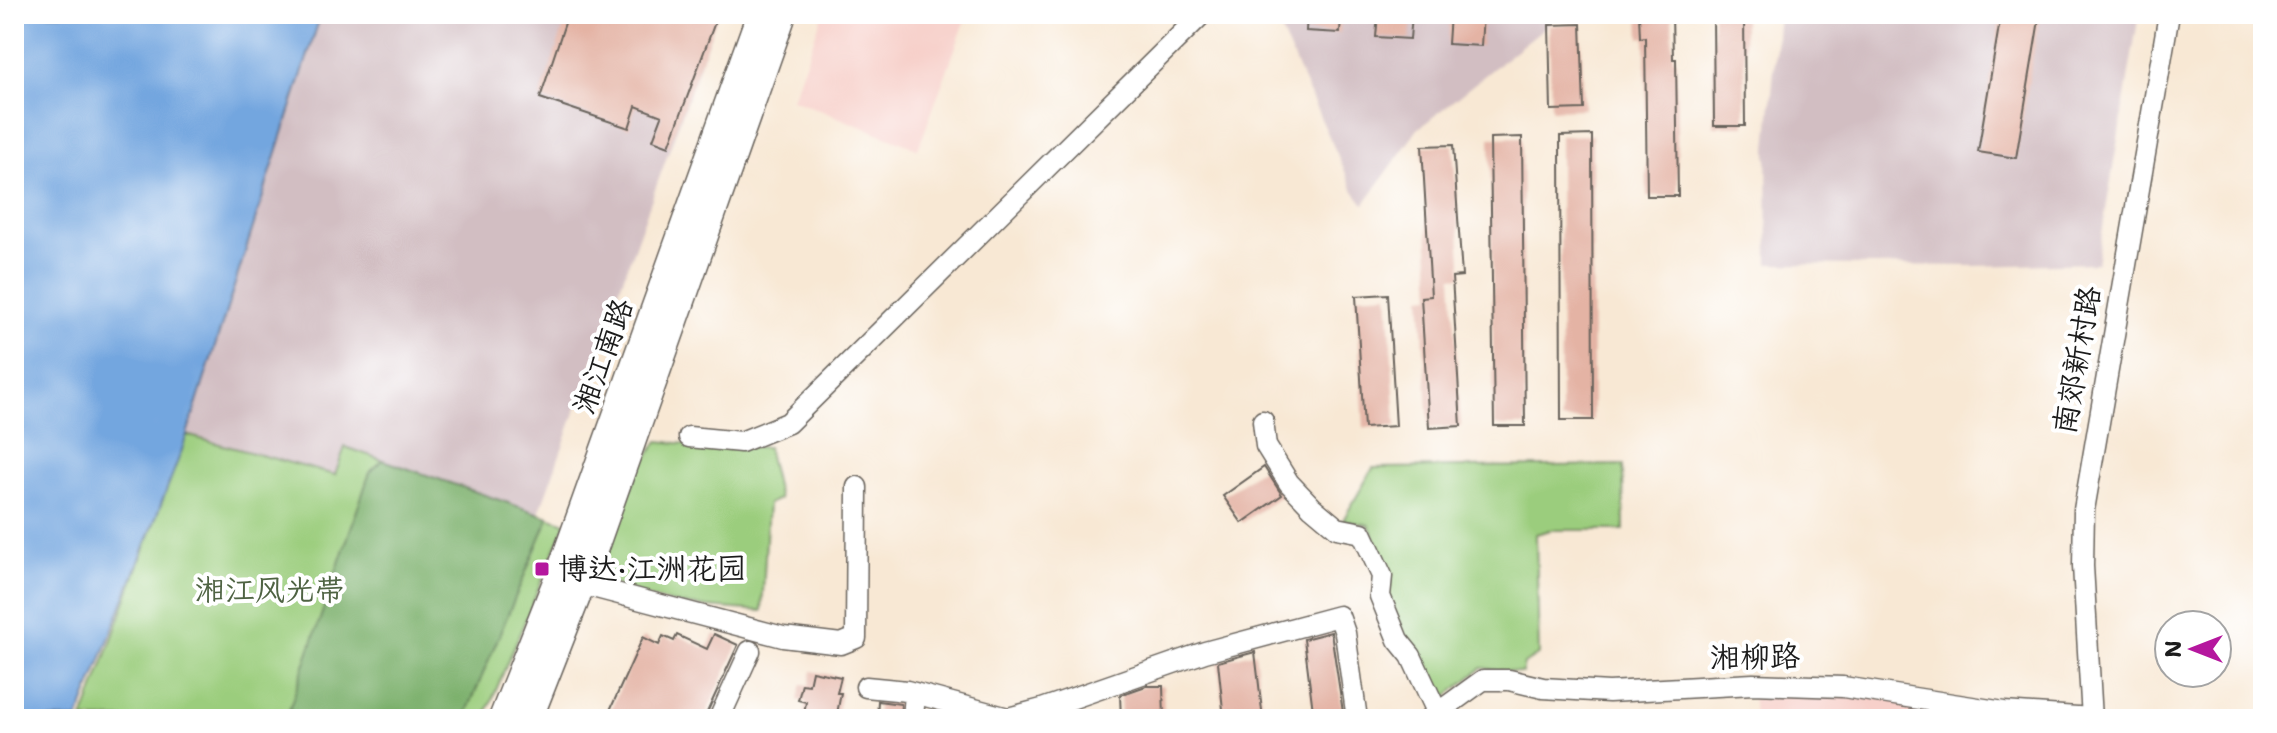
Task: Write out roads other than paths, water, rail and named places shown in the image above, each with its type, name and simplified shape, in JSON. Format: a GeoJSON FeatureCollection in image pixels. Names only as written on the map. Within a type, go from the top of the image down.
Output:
{"type":"FeatureCollection","features":[{"type":"Feature","properties":{"kind":"main road","name":"湘江南路"},"geometry":{"type":"LineString","coordinates":[[503,719],[561,572],[761,14]]}},
{"type":"Feature","properties":{"kind":"main road","name":"湘江南路"},"geometry":{"type":"LineString","coordinates":[[528,719],[581,584],[782,14]]}},
{"type":"Feature","properties":{"kind":"street"},"geometry":{"type":"LineString","coordinates":[[689,437],[741,442],[788,423],[1202,14]]}},
{"type":"Feature","properties":{"kind":"street","name":"南郊新村路"},"geometry":{"type":"LineString","coordinates":[[2092,718],[2083,566],[2084,510],[2169,14]]}},
{"type":"Feature","properties":{"kind":"street"},"geometry":{"type":"LineString","coordinates":[[1263,421],[1266,446],[1289,483],[1337,528],[1362,533],[1382,576],[1380,596],[1398,640],[1411,656],[1434,717]]}},
{"type":"Feature","properties":{"kind":"street"},"geometry":{"type":"LineString","coordinates":[[581,584],[783,637],[841,644],[856,638],[857,487]]}},
{"type":"Feature","properties":{"kind":"street"},"geometry":{"type":"LineString","coordinates":[[866,687],[915,693],[947,710],[1008,718],[1205,652],[1339,616],[1345,633],[1357,719]]}},
{"type":"Feature","properties":{"kind":"street"},"geometry":{"type":"LineString","coordinates":[[719,719],[750,651]]}},
{"type":"Feature","properties":{"kind":"street","name":"湘柳路"},"geometry":{"type":"LineString","coordinates":[[1434,717],[1483,680],[1509,680],[1543,688],[1609,692],[1753,684],[1843,687],[2004,712],[2092,718]]}},
{"type":"Feature","properties":{"kind":"street"},"geometry":{"type":"LineString","coordinates":[[913,719],[915,693]]}},
{"type":"Feature","properties":{"kind":"water"},"geometry":{"type":"Polygon","coordinates":[[[14,14],[321,14],[182,450],[78,719],[14,719],[14,14]]]}},
{"type":"Feature","properties":{"kind":"place","name":"博达·江洲花园"},"geometry":{"type":"Point","coordinates":[542,569]}},
{"type":"Feature","properties":{"kind":"park label","name":"湘江风光带"},"geometry":{"type":"Point","coordinates":[270,590]}}]}
